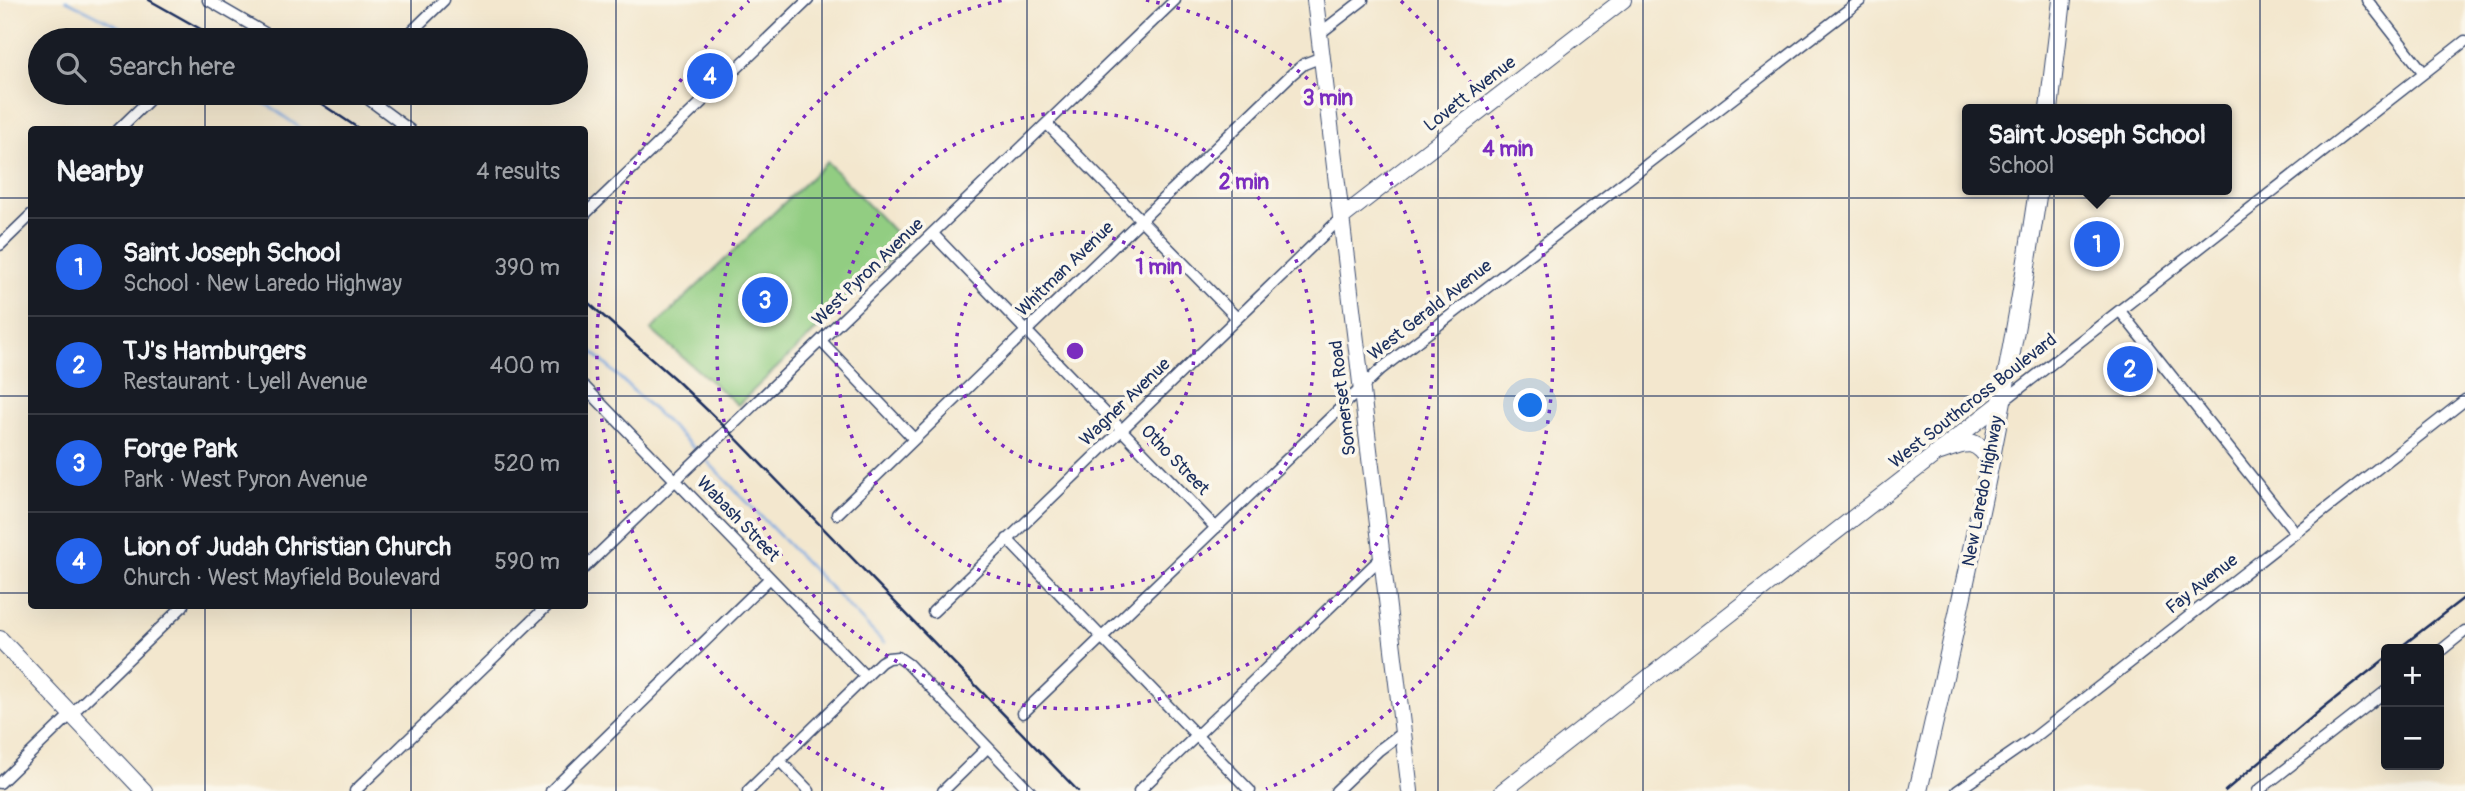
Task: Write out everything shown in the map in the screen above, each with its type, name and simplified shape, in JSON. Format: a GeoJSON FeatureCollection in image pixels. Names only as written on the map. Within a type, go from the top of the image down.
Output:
{"type":"FeatureCollection","features":[{"type":"Feature","properties":{"kind":"main road","name":"Somerset Road"},"geometry":{"type":"LineString","coordinates":[[1315,0],[1410,791]]}},
{"type":"Feature","properties":{"kind":"main road","name":"Lovett Avenue"},"geometry":{"type":"LineString","coordinates":[[1341,218],[1623,0]]}},
{"type":"Feature","properties":{"kind":"main road"},"geometry":{"type":"LineString","coordinates":[[2050,104],[2062,0]]}},
{"type":"Feature","properties":{"kind":"main road","name":"New Laredo Highway"},"geometry":{"type":"LineString","coordinates":[[1918,791],[1990,460],[2026,271],[2037,195]]}},
{"type":"Feature","properties":{"kind":"main road","name":"West Southcross Boulevard"},"geometry":{"type":"LineString","coordinates":[[1503,791],[2001,404]]}},
{"type":"Feature","properties":{"kind":"main road"},"geometry":{"type":"LineString","coordinates":[[1940,451],[1972,443],[1983,450],[1990,460]]}},
{"type":"Feature","properties":{"kind":"main road"},"geometry":{"type":"LineString","coordinates":[[0,639],[144,791]]}},
{"type":"Feature","properties":{"kind":"street"},"geometry":{"type":"LineString","coordinates":[[208,0],[257,28]]}},
{"type":"Feature","properties":{"kind":"street"},"geometry":{"type":"LineString","coordinates":[[227,10],[234,0]]}},
{"type":"Feature","properties":{"kind":"street"},"geometry":{"type":"LineString","coordinates":[[415,28],[444,0]]}},
{"type":"Feature","properties":{"kind":"street"},"geometry":{"type":"LineString","coordinates":[[588,211],[808,0]]}},
{"type":"Feature","properties":{"kind":"street","name":"West Pyron Avenue"},"geometry":{"type":"LineString","coordinates":[[588,564],[1175,0]]}},
{"type":"Feature","properties":{"kind":"street"},"geometry":{"type":"LineString","coordinates":[[1319,34],[1363,0]]}},
{"type":"Feature","properties":{"kind":"street","name":"West Gerald Avenue"},"geometry":{"type":"LineString","coordinates":[[1023,713],[1381,369],[1861,0]]}},
{"type":"Feature","properties":{"kind":"street"},"geometry":{"type":"LineString","coordinates":[[2367,0],[2424,73]]}},
{"type":"Feature","properties":{"kind":"street","name":"West Southcross Boulevard"},"geometry":{"type":"LineString","coordinates":[[2001,404],[2465,41]]}},
{"type":"Feature","properties":{"kind":"street","name":"Whitman Avenue"},"geometry":{"type":"LineString","coordinates":[[837,514],[1292,74],[1304,64],[1322,57]]}},
{"type":"Feature","properties":{"kind":"street"},"geometry":{"type":"LineString","coordinates":[[122,126],[144,105]]}},
{"type":"Feature","properties":{"kind":"street"},"geometry":{"type":"LineString","coordinates":[[376,105],[405,126]]}},
{"type":"Feature","properties":{"kind":"street"},"geometry":{"type":"LineString","coordinates":[[1047,124],[1237,318]]}},
{"type":"Feature","properties":{"kind":"street"},"geometry":{"type":"LineString","coordinates":[[0,245],[28,218]]}},
{"type":"Feature","properties":{"kind":"street","name":"Wagner Avenue"},"geometry":{"type":"LineString","coordinates":[[933,612],[1341,218]]}},
{"type":"Feature","properties":{"kind":"street","name":"Otho Street"},"geometry":{"type":"LineString","coordinates":[[933,234],[1216,528]]}},
{"type":"Feature","properties":{"kind":"street"},"geometry":{"type":"LineString","coordinates":[[2120,311],[2296,533]]}},
{"type":"Feature","properties":{"kind":"street"},"geometry":{"type":"LineString","coordinates":[[821,342],[914,439]]}},
{"type":"Feature","properties":{"kind":"street","name":"Wabash Street"},"geometry":{"type":"LineString","coordinates":[[588,390],[866,677]]}},
{"type":"Feature","properties":{"kind":"street","name":"Fay Avenue"},"geometry":{"type":"LineString","coordinates":[[1957,791],[2035,737],[2465,400]]}},
{"type":"Feature","properties":{"kind":"street"},"geometry":{"type":"LineString","coordinates":[[1007,539],[1250,791]]}},
{"type":"Feature","properties":{"kind":"street"},"geometry":{"type":"LineString","coordinates":[[1139,791],[1382,557]]}},
{"type":"Feature","properties":{"kind":"street"},"geometry":{"type":"LineString","coordinates":[[551,791],[770,578]]}},
{"type":"Feature","properties":{"kind":"street"},"geometry":{"type":"LineString","coordinates":[[0,783],[180,609]]}},
{"type":"Feature","properties":{"kind":"street"},"geometry":{"type":"LineString","coordinates":[[355,791],[544,609]]}},
{"type":"Feature","properties":{"kind":"street"},"geometry":{"type":"LineString","coordinates":[[2444,648],[2465,631]]}},
{"type":"Feature","properties":{"kind":"street"},"geometry":{"type":"LineString","coordinates":[[748,791],[881,662],[898,657],[908,664],[1030,791]]}},
{"type":"Feature","properties":{"kind":"street"},"geometry":{"type":"LineString","coordinates":[[2260,790],[2381,695]]}},
{"type":"Feature","properties":{"kind":"street"},"geometry":{"type":"LineString","coordinates":[[1336,791],[1379,750],[1403,732]]}},
{"type":"Feature","properties":{"kind":"street"},"geometry":{"type":"LineString","coordinates":[[943,791],[987,748]]}},
{"type":"Feature","properties":{"kind":"street"},"geometry":{"type":"LineString","coordinates":[[779,760],[809,791]]}},
{"type":"Feature","properties":{"kind":"green space"},"geometry":{"type":"Polygon","coordinates":[[[827,162],[906,244],[738,405],[651,330],[827,162]]]}},
{"type":"Feature","properties":{"kind":"waterway"},"geometry":{"type":"LineString","coordinates":[[66,0],[122,28]]}},
{"type":"Feature","properties":{"kind":"waterway"},"geometry":{"type":"LineString","coordinates":[[267,105],[297,126]]}},
{"type":"Feature","properties":{"kind":"waterway"},"geometry":{"type":"LineString","coordinates":[[588,348],[696,450]]}},
{"type":"Feature","properties":{"kind":"waterway"},"geometry":{"type":"LineString","coordinates":[[708,462],[884,643]]}},
{"type":"Feature","properties":{"kind":"railway"},"geometry":{"type":"LineString","coordinates":[[149,0],[199,28]]}},
{"type":"Feature","properties":{"kind":"railway"},"geometry":{"type":"LineString","coordinates":[[323,105],[355,126]]}},
{"type":"Feature","properties":{"kind":"railway"},"geometry":{"type":"LineString","coordinates":[[588,303],[729,431],[1078,791]]}},
{"type":"Feature","properties":{"kind":"railway"},"geometry":{"type":"LineString","coordinates":[[2404,644],[2465,597]]}},
{"type":"Feature","properties":{"kind":"railway"},"geometry":{"type":"LineString","coordinates":[[2225,791],[2381,662]]}},
{"type":"Feature","properties":{"kind":"place","name":"Lion of Judah Christian Church"},"geometry":{"type":"Point","coordinates":[710,76]}},
{"type":"Feature","properties":{"kind":"place","name":"Saint Joseph School"},"geometry":{"type":"Point","coordinates":[2097,244]}},
{"type":"Feature","properties":{"kind":"place","name":"Forge Park"},"geometry":{"type":"Point","coordinates":[765,300]}},
{"type":"Feature","properties":{"kind":"place","name":"TJ's Hamburgers"},"geometry":{"type":"Point","coordinates":[2130,369]}}]}
